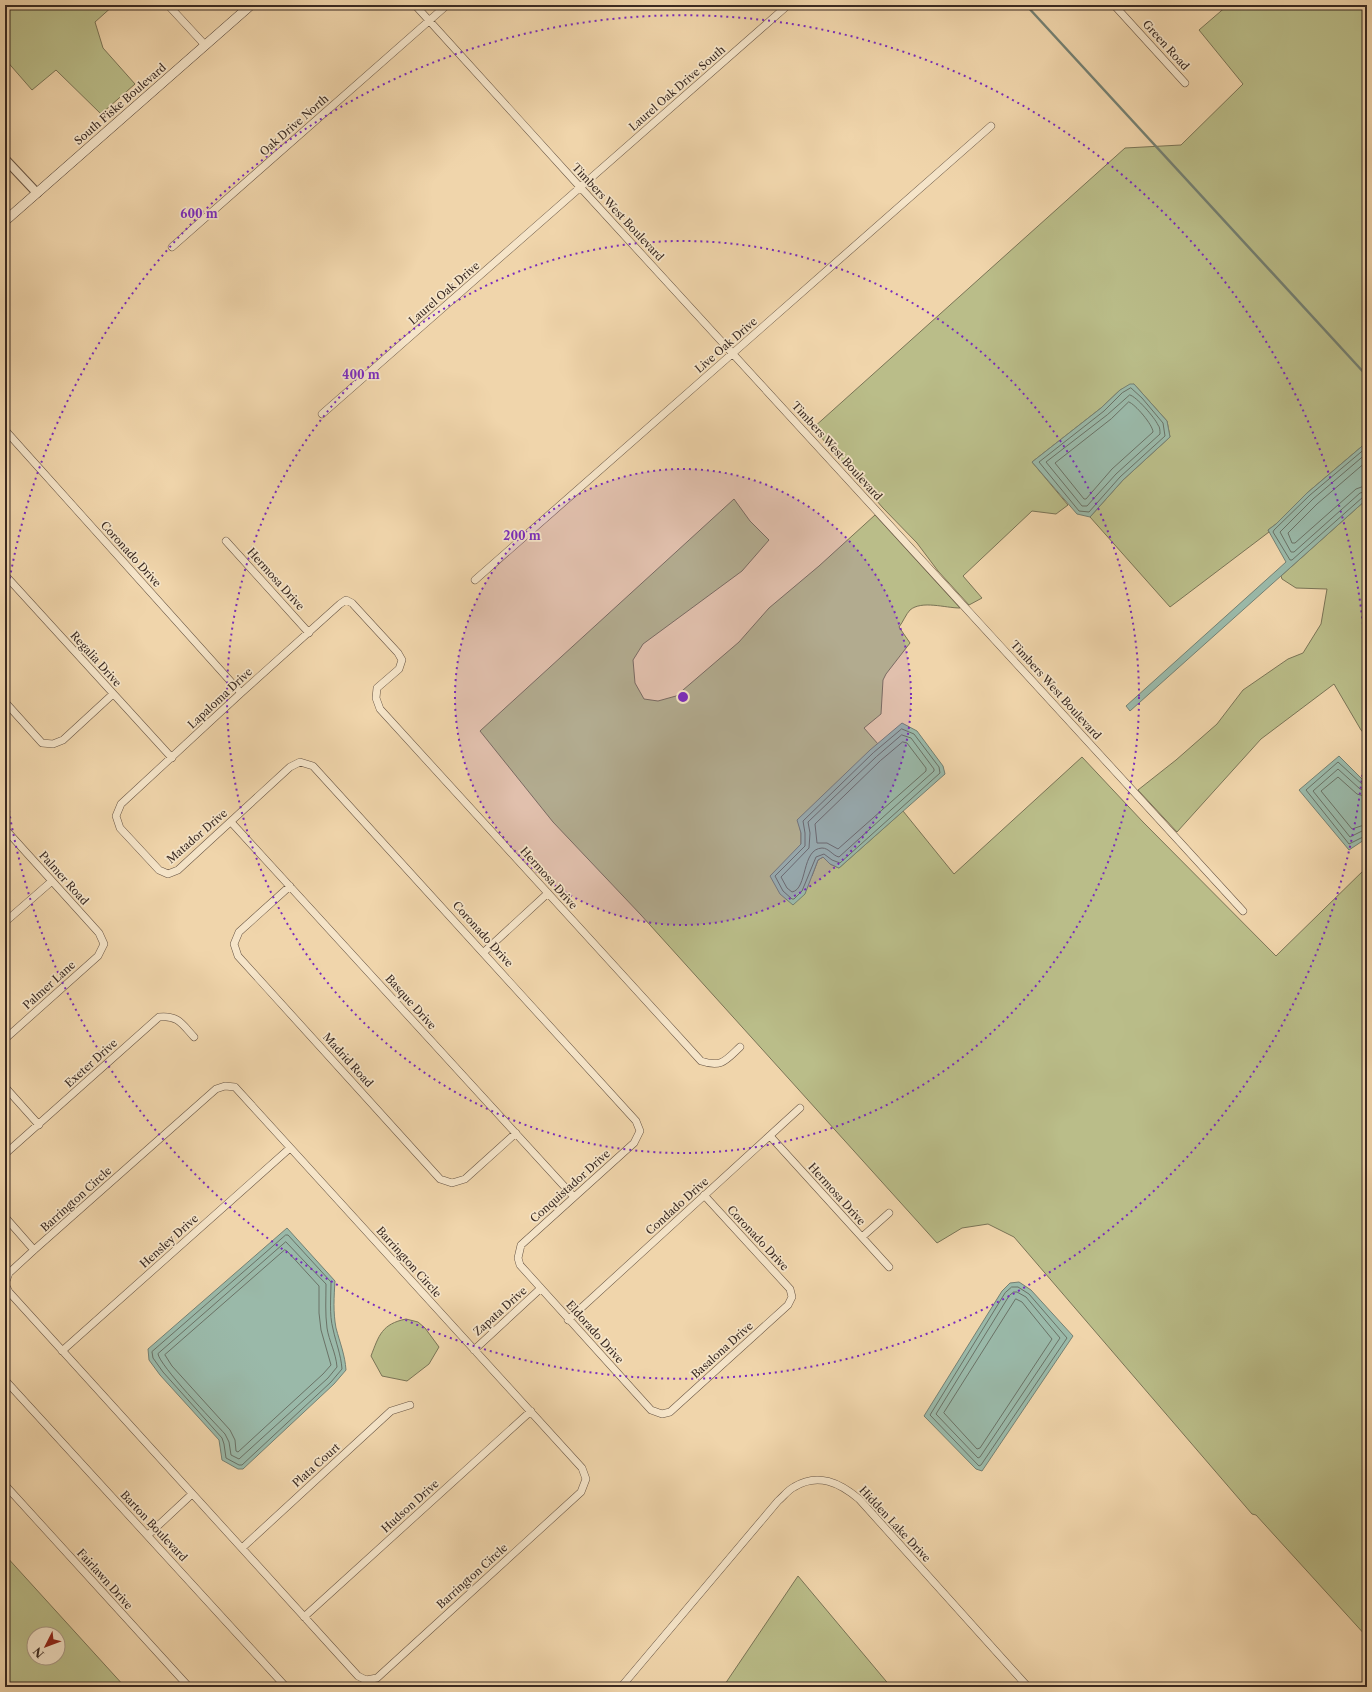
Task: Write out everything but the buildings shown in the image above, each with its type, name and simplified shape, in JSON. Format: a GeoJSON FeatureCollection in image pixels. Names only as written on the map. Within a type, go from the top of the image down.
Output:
{"type":"FeatureCollection","features":[{"type":"Feature","properties":{"kind":"main road","name":"South Fiske Boulevard"},"geometry":{"type":"LineString","coordinates":[[5,221],[251,5]]}},
{"type":"Feature","properties":{"kind":"street"},"geometry":{"type":"LineString","coordinates":[[168,5],[205,45]]}},
{"type":"Feature","properties":{"kind":"street","name":"Timbers West Boulevard"},"geometry":{"type":"LineString","coordinates":[[415,5],[1243,911]]}},
{"type":"Feature","properties":{"kind":"street","name":"Oak Drive North"},"geometry":{"type":"LineString","coordinates":[[172,247],[447,5]]}},
{"type":"Feature","properties":{"kind":"street","name":"Laurel Oak Drive South"},"geometry":{"type":"LineString","coordinates":[[580,187],[788,5]]}},
{"type":"Feature","properties":{"kind":"street","name":"Green Road"},"geometry":{"type":"LineString","coordinates":[[1114,5],[1185,83]]}},
{"type":"Feature","properties":{"kind":"street","name":"Live Oak Drive"},"geometry":{"type":"LineString","coordinates":[[475,580],[991,126]]}},
{"type":"Feature","properties":{"kind":"street"},"geometry":{"type":"LineString","coordinates":[[5,159],[37,193]]}},
{"type":"Feature","properties":{"kind":"street","name":"Laurel Oak Drive"},"geometry":{"type":"LineString","coordinates":[[322,414],[580,187]]}},
{"type":"Feature","properties":{"kind":"street","name":"Coronado Drive"},"geometry":{"type":"LineString","coordinates":[[5,430],[241,693]]}},
{"type":"Feature","properties":{"kind":"street","name":"Hermosa Drive"},"geometry":{"type":"LineString","coordinates":[[226,541],[309,632]]}},
{"type":"Feature","properties":{"kind":"street","name":"Regalia Drive"},"geometry":{"type":"LineString","coordinates":[[5,575],[172,758]]}},
{"type":"Feature","properties":{"kind":"street","name":"Lapaloma Drive"},"geometry":{"type":"LineString","coordinates":[[116,816],[121,804],[241,693],[346,600],[352,603],[398,653],[402,660],[399,669],[377,688],[376,698]]}},
{"type":"Feature","properties":{"kind":"street"},"geometry":{"type":"LineString","coordinates":[[5,702],[42,743],[53,744],[63,740],[113,694]]}},
{"type":"Feature","properties":{"kind":"street","name":"Hermosa Drive"},"geometry":{"type":"LineString","coordinates":[[376,698],[380,709],[702,1061],[712,1065],[722,1063],[740,1047]]}},
{"type":"Feature","properties":{"kind":"street","name":"Coronado Drive"},"geometry":{"type":"LineString","coordinates":[[300,762],[313,766],[636,1120],[640,1131]]}},
{"type":"Feature","properties":{"kind":"street","name":"Matador Drive"},"geometry":{"type":"LineString","coordinates":[[116,816],[120,828],[159,870],[168,874],[178,870],[290,767],[300,762]]}},
{"type":"Feature","properties":{"kind":"street","name":"Basque Drive"},"geometry":{"type":"LineString","coordinates":[[231,822],[574,1197]]}},
{"type":"Feature","properties":{"kind":"street","name":"Palmer Road"},"geometry":{"type":"LineString","coordinates":[[5,829],[99,933],[104,944]]}},
{"type":"Feature","properties":{"kind":"street"},"geometry":{"type":"LineString","coordinates":[[5,922],[52,881]]}},
{"type":"Feature","properties":{"kind":"street","name":"Madrid Road"},"geometry":{"type":"LineString","coordinates":[[290,886],[239,932],[234,944],[238,956],[440,1179],[452,1183],[465,1179],[516,1133]]}},
{"type":"Feature","properties":{"kind":"street"},"geometry":{"type":"LineString","coordinates":[[484,952],[548,893]]}},
{"type":"Feature","properties":{"kind":"street","name":"Palmer Lane"},"geometry":{"type":"LineString","coordinates":[[5,1039],[98,956],[104,944]]}},
{"type":"Feature","properties":{"kind":"street","name":"Exeter Drive"},"geometry":{"type":"LineString","coordinates":[[5,1154],[159,1017],[168,1016],[177,1019],[194,1037]]}},
{"type":"Feature","properties":{"kind":"street","name":"Barrington Circle"},"geometry":{"type":"LineString","coordinates":[[225,1086],[235,1087],[290,1148],[582,1468],[586,1479],[581,1492],[395,1662],[377,1678],[366,1680],[358,1676],[304,1617],[9,1292],[5,1284],[9,1274],[34,1250],[216,1089],[225,1086]]}},
{"type":"Feature","properties":{"kind":"street"},"geometry":{"type":"LineString","coordinates":[[5,1087],[39,1124]]}},
{"type":"Feature","properties":{"kind":"street","name":"Condado Drive"},"geometry":{"type":"LineString","coordinates":[[568,1320],[800,1108]]}},
{"type":"Feature","properties":{"kind":"street","name":"Conquistador Drive"},"geometry":{"type":"LineString","coordinates":[[518,1258],[521,1245],[634,1143],[640,1131]]}},
{"type":"Feature","properties":{"kind":"street","name":"Hermosa Drive"},"geometry":{"type":"LineString","coordinates":[[770,1136],[889,1268]]}},
{"type":"Feature","properties":{"kind":"street","name":"Hensley Drive"},"geometry":{"type":"LineString","coordinates":[[62,1351],[290,1148]]}},
{"type":"Feature","properties":{"kind":"street","name":"Coronado Drive"},"geometry":{"type":"LineString","coordinates":[[704,1195],[790,1289],[792,1297]]}},
{"type":"Feature","properties":{"kind":"street"},"geometry":{"type":"LineString","coordinates":[[862,1238],[889,1213]]}},
{"type":"Feature","properties":{"kind":"street"},"geometry":{"type":"LineString","coordinates":[[5,1217],[34,1250]]}},
{"type":"Feature","properties":{"kind":"street","name":"Eldorado Drive"},"geometry":{"type":"LineString","coordinates":[[518,1258],[520,1265],[540,1289],[651,1410],[662,1414]]}},
{"type":"Feature","properties":{"kind":"street","name":"Zapata Drive"},"geometry":{"type":"LineString","coordinates":[[474,1350],[540,1289]]}},
{"type":"Feature","properties":{"kind":"street","name":"Basalona Drive"},"geometry":{"type":"LineString","coordinates":[[662,1414],[670,1412],[788,1306],[792,1297]]}},
{"type":"Feature","properties":{"kind":"street","name":"Barton Boulevard"},"geometry":{"type":"LineString","coordinates":[[5,1380],[286,1687]]}},
{"type":"Feature","properties":{"kind":"street","name":"Plata Court"},"geometry":{"type":"LineString","coordinates":[[242,1548],[391,1411],[410,1405]]}},
{"type":"Feature","properties":{"kind":"street","name":"Hudson Drive"},"geometry":{"type":"LineString","coordinates":[[304,1617],[531,1411]]}},
{"type":"Feature","properties":{"kind":"street","name":"Hidden Lake Drive"},"geometry":{"type":"LineString","coordinates":[[621,1687],[778,1501],[794,1487],[812,1480],[831,1481],[845,1487],[859,1499],[1028,1687]]}},
{"type":"Feature","properties":{"kind":"street","name":"Fairlawn Drive"},"geometry":{"type":"LineString","coordinates":[[5,1485],[189,1687]]}},
{"type":"Feature","properties":{"kind":"street"},"geometry":{"type":"LineString","coordinates":[[148,1535],[192,1494]]}},
{"type":"Feature","properties":{"kind":"green space"},"geometry":{"type":"Polygon","coordinates":[[[5,5],[114,5],[95,22],[103,48],[135,84],[101,114],[56,70],[32,90],[5,59],[5,5]]]}},
{"type":"Feature","properties":{"kind":"green space"},"geometry":{"type":"Polygon","coordinates":[[[1228,5],[1367,5],[1367,442],[1307,493],[1268,530],[1269,532],[1170,607],[1090,517],[1123,480],[1170,437],[1167,421],[1134,384],[1120,390],[1101,408],[1032,462],[1068,505],[1056,514],[1032,511],[963,576],[982,598],[969,605],[938,571],[917,543],[883,508],[813,428],[1125,148],[1181,145],[1243,84],[1199,30],[1228,5]]]}},
{"type":"Feature","properties":{"kind":"green space"},"geometry":{"type":"Polygon","coordinates":[[[734,499],[750,521],[769,540],[742,571],[643,644],[633,660],[635,683],[644,699],[658,701],[676,696],[739,642],[769,608],[819,566],[875,515],[960,608],[921,605],[910,610],[899,627],[910,643],[883,680],[881,714],[864,728],[878,744],[798,820],[801,833],[801,844],[812,876],[818,860],[823,857],[830,864],[839,868],[903,811],[954,874],[1082,757],[1143,822],[1276,956],[1367,867],[1367,1637],[1256,1515],[1252,1514],[1014,1237],[988,1224],[962,1228],[937,1243],[641,915],[553,822],[480,731],[734,499]]]}},
{"type":"Feature","properties":{"kind":"green space"},"geometry":{"type":"Polygon","coordinates":[[[1367,499],[1367,737],[1361,730],[1334,684],[1261,739],[1177,832],[1138,790],[1176,760],[1217,724],[1243,690],[1288,659],[1303,653],[1321,624],[1327,589],[1296,588],[1282,579],[1281,576],[1367,499]]]}},
{"type":"Feature","properties":{"kind":"green space"},"geometry":{"type":"Polygon","coordinates":[[[406,1319],[418,1322],[425,1328],[439,1347],[429,1364],[407,1381],[382,1376],[371,1356],[379,1336],[386,1327],[406,1319]]]}},
{"type":"Feature","properties":{"kind":"green space"},"geometry":{"type":"Polygon","coordinates":[[[5,1555],[125,1687],[5,1687],[5,1555]]]}},
{"type":"Feature","properties":{"kind":"green space"},"geometry":{"type":"Polygon","coordinates":[[[798,1576],[891,1687],[723,1687],[798,1576]]]}},
{"type":"Feature","properties":{"kind":"water"},"geometry":{"type":"Polygon","coordinates":[[[1130,384],[1134,384],[1167,421],[1170,437],[1123,480],[1090,517],[1077,514],[1032,462],[1101,408],[1120,390],[1130,384]]]}},
{"type":"Feature","properties":{"kind":"water"},"geometry":{"type":"Polygon","coordinates":[[[1367,442],[1367,499],[1130,711],[1126,706],[1286,562],[1268,530],[1307,493],[1367,442]]]}},
{"type":"Feature","properties":{"kind":"water"},"geometry":{"type":"Polygon","coordinates":[[[902,723],[917,731],[943,766],[945,774],[839,868],[830,864],[823,857],[818,860],[805,894],[793,905],[780,894],[770,876],[801,844],[801,833],[797,820],[870,750],[902,723]]]}},
{"type":"Feature","properties":{"kind":"water"},"geometry":{"type":"Polygon","coordinates":[[[1339,756],[1367,784],[1367,838],[1349,850],[1299,790],[1339,756]]]}},
{"type":"Feature","properties":{"kind":"water"},"geometry":{"type":"Polygon","coordinates":[[[287,1228],[335,1281],[335,1322],[346,1370],[334,1384],[243,1469],[238,1469],[222,1460],[219,1440],[160,1375],[149,1360],[148,1349],[287,1228]]]}},
{"type":"Feature","properties":{"kind":"water"},"geometry":{"type":"Polygon","coordinates":[[[1019,1282],[1031,1290],[1073,1336],[982,1471],[976,1469],[924,1416],[1002,1291],[1010,1283],[1019,1282]]]}},
{"type":"Feature","properties":{"kind":"waterway"},"geometry":{"type":"LineString","coordinates":[[1026,5],[1367,376]]}}]}
